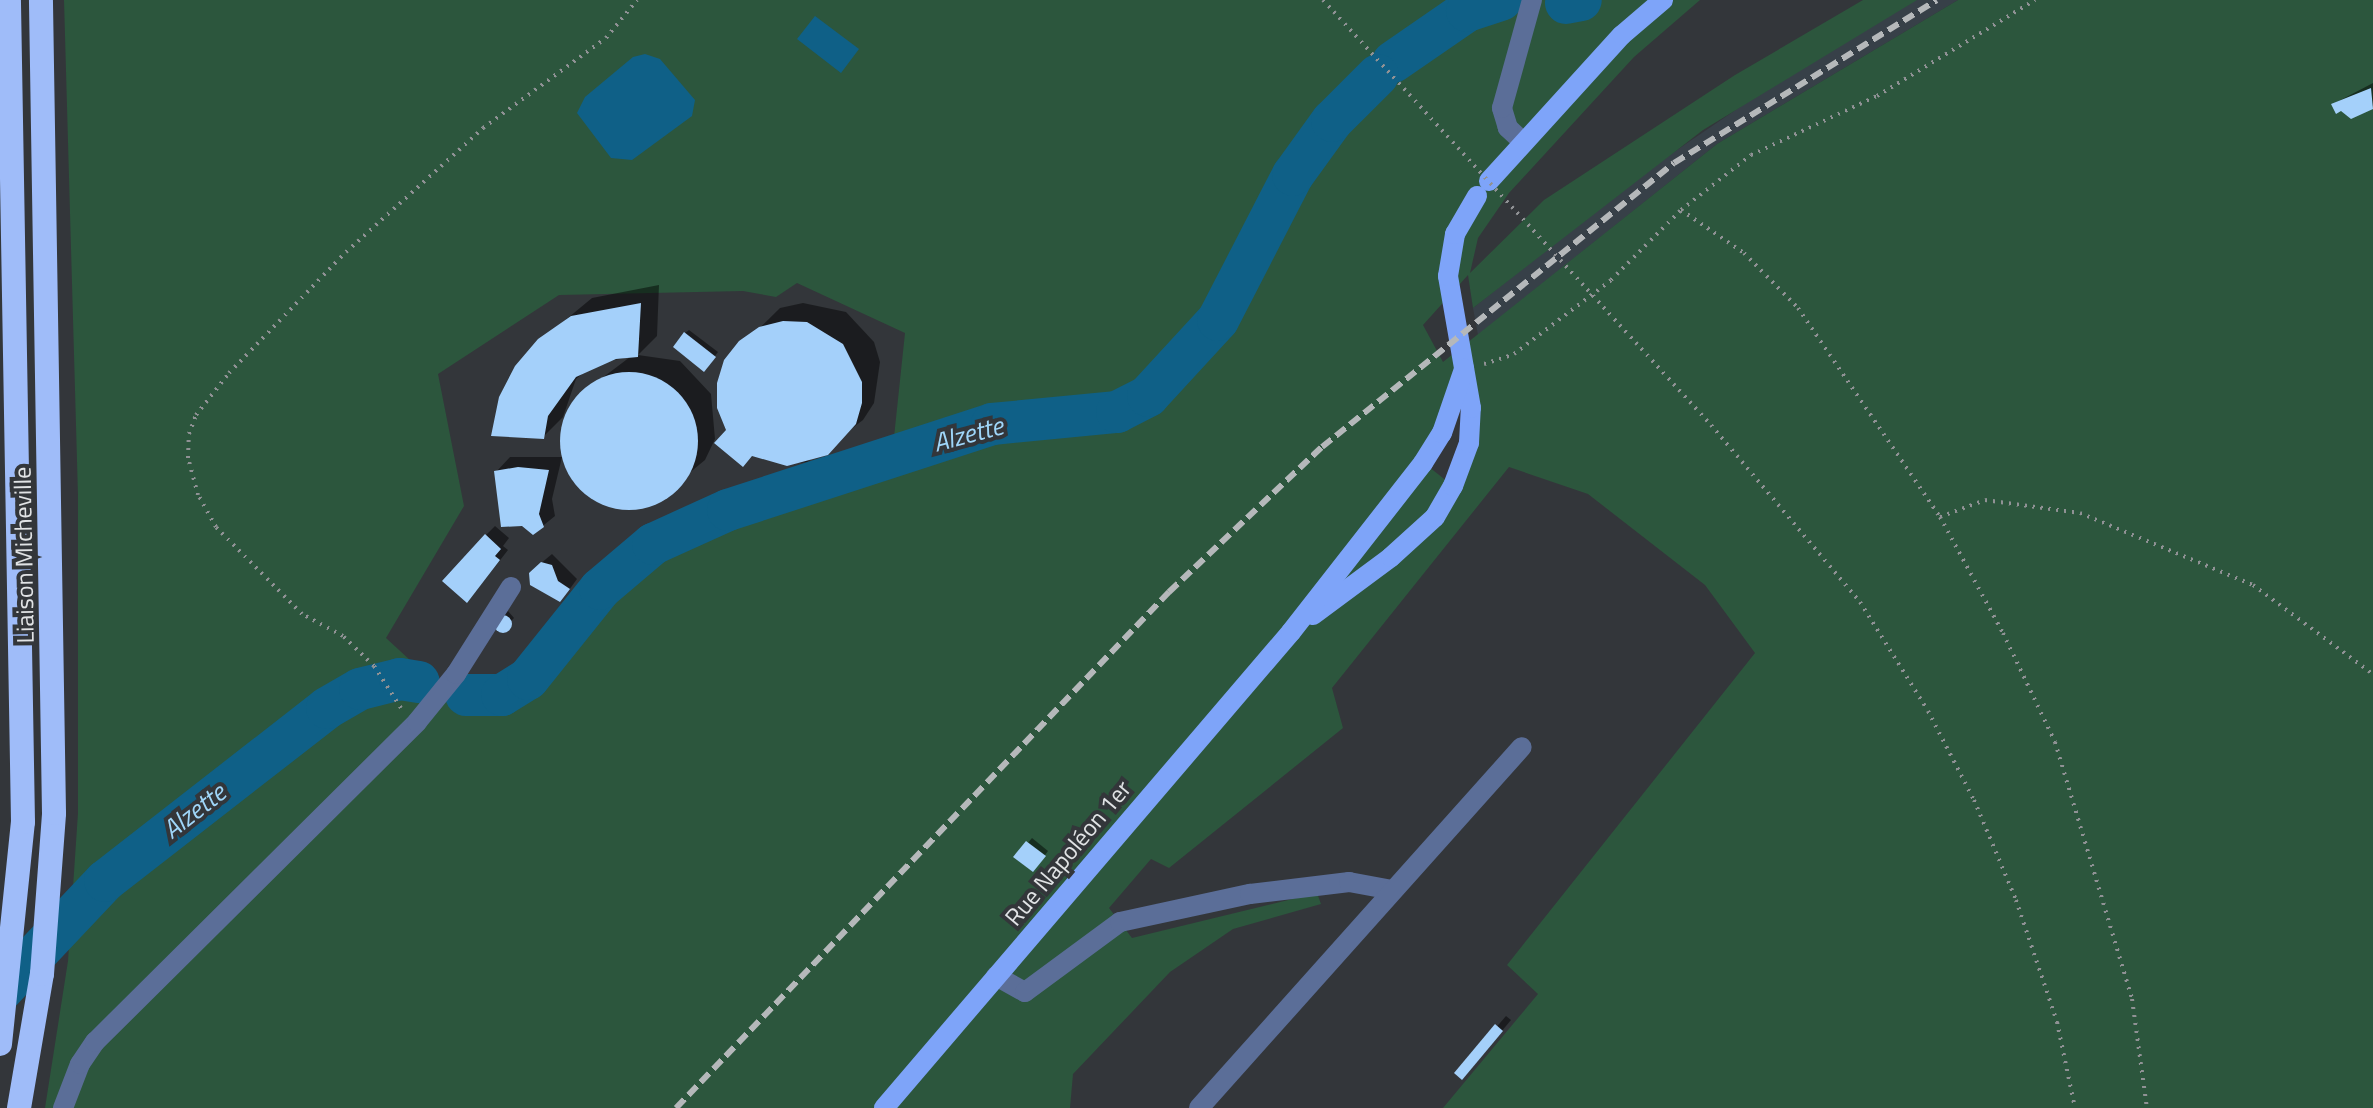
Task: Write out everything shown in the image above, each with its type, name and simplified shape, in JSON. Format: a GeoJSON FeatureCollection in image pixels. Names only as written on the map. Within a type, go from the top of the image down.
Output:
{"type":"FeatureCollection","features":[{"type":"Feature","properties":{"kind":"highway","name":"Liaison Micheville"},"geometry":{"type":"LineString","coordinates":[[0,1044],[13,948],[23,822],[9,0]]}},
{"type":"Feature","properties":{"kind":"highway","name":"Liaison Micheville"},"geometry":{"type":"LineString","coordinates":[[19,1108],[42,974],[54,813],[41,0]]}},
{"type":"Feature","properties":{"kind":"main road"},"geometry":{"type":"LineString","coordinates":[[1291,632],[1391,557],[1435,517],[1469,443],[1471,408],[1448,276],[1455,234],[1483,188],[1523,142],[1622,35],[1663,0]]}},
{"type":"Feature","properties":{"kind":"main road"},"geometry":{"type":"LineString","coordinates":[[1291,632],[1423,463],[1442,433],[1464,369]]}},
{"type":"Feature","properties":{"kind":"main road","name":"Rue Napoléon 1er"},"geometry":{"type":"LineString","coordinates":[[884,1108],[1291,632]]}},
{"type":"Feature","properties":{"kind":"street"},"geometry":{"type":"LineString","coordinates":[[1523,142],[1508,128],[1502,108],[1532,0]]}},
{"type":"Feature","properties":{"kind":"street"},"geometry":{"type":"LineString","coordinates":[[63,1108],[80,1064],[95,1042],[417,722],[456,674],[511,587]]}},
{"type":"Feature","properties":{"kind":"street"},"geometry":{"type":"LineString","coordinates":[[1199,1108],[1522,747]]}},
{"type":"Feature","properties":{"kind":"street"},"geometry":{"type":"LineString","coordinates":[[996,976],[1025,992],[1093,940],[1134,919],[1250,894],[1349,882],[1392,890]]}},
{"type":"Feature","properties":{"kind":"path"},"geometry":{"type":"LineString","coordinates":[[397,704],[374,666],[343,636],[302,614],[216,527],[198,495],[188,458],[189,434],[196,415],[229,373],[346,252],[483,128],[606,38],[637,0]]}},
{"type":"Feature","properties":{"kind":"path"},"geometry":{"type":"LineString","coordinates":[[1323,0],[1711,425],[1860,602],[1928,711],[1974,800],[2016,900],[2057,1022],[2075,1108]]}},
{"type":"Feature","properties":{"kind":"path"},"geometry":{"type":"LineString","coordinates":[[1464,369],[1514,354],[1611,280],[1681,210],[1751,155],[1877,96],[2035,0]]}},
{"type":"Feature","properties":{"kind":"path"},"geometry":{"type":"LineString","coordinates":[[1681,210],[1744,253],[1798,308],[1940,517],[2055,742],[2132,999],[2147,1108]]}},
{"type":"Feature","properties":{"kind":"path"},"geometry":{"type":"LineString","coordinates":[[1940,517],[1985,500],[2080,513],[2253,585],[2373,674]]}},
{"type":"Feature","properties":{"kind":"shaded area"},"geometry":{"type":"Polygon","coordinates":[[[1914,0],[1958,0],[1717,144],[1478,335],[1473,308],[1636,178],[1787,75],[1914,0]]]}},
{"type":"Feature","properties":{"kind":"green space"},"geometry":{"type":"Polygon","coordinates":[[[64,0],[1700,0],[1634,57],[1509,193],[1478,238],[1470,273],[1544,200],[1735,75],[1863,0],[1917,0],[1703,130],[1473,308],[1468,275],[1423,325],[1443,362],[1717,144],[1958,0],[2373,0],[2373,1108],[1443,1108],[1538,994],[1507,965],[1755,653],[1705,585],[1588,494],[1509,467],[1332,688],[1343,728],[1169,868],[1151,859],[1109,908],[1132,938],[1317,893],[1321,904],[1233,929],[1170,972],[1073,1074],[1070,1108],[45,1108],[68,961],[78,813],[78,496],[64,0]],[[797,283],[776,297],[743,291],[559,295],[438,374],[464,506],[386,638],[423,672],[420,682],[466,695],[502,695],[528,679],[600,589],[653,544],[728,510],[892,456],[905,333],[797,283]],[[1464,371],[1424,463],[1453,486],[1469,443],[1464,371]]]}},
{"type":"Feature","properties":{"kind":"water"},"geometry":{"type":"Polygon","coordinates":[[[815,16],[859,49],[841,73],[797,39],[815,16]]]}},
{"type":"Feature","properties":{"kind":"water"},"geometry":{"type":"Polygon","coordinates":[[[645,54],[660,59],[695,100],[692,116],[632,160],[611,158],[577,113],[585,97],[633,57],[645,54]]]}},
{"type":"Feature","properties":{"kind":"building"},"geometry":{"type":"Polygon","coordinates":[[[2371,88],[2373,109],[2351,119],[2341,111],[2336,114],[2331,104],[2371,88]]]}},
{"type":"Feature","properties":{"kind":"building"},"geometry":{"type":"Polygon","coordinates":[[[641,303],[638,357],[616,359],[576,377],[548,416],[544,439],[491,436],[499,397],[515,366],[538,339],[571,316],[641,303]]]}},
{"type":"Feature","properties":{"kind":"building"},"geometry":{"type":"Polygon","coordinates":[[[783,321],[807,322],[843,344],[862,382],[862,403],[856,424],[828,455],[787,466],[752,456],[743,467],[714,443],[726,430],[717,408],[717,383],[724,360],[739,341],[759,327],[783,321]]]}},
{"type":"Feature","properties":{"kind":"building"},"geometry":{"type":"Polygon","coordinates":[[[684,332],[716,357],[704,372],[673,347],[684,332]]]}},
{"type":"Feature","properties":{"kind":"building"},"geometry":{"type":"Polygon","coordinates":[[[629,372],[656,377],[678,392],[693,414],[698,441],[693,468],[678,490],[656,505],[629,510],[602,505],[580,490],[565,468],[560,441],[565,414],[580,392],[602,377],[629,372]]]}},
{"type":"Feature","properties":{"kind":"building"},"geometry":{"type":"Polygon","coordinates":[[[518,467],[549,470],[539,514],[544,527],[533,535],[522,526],[501,527],[494,471],[518,467]]]}},
{"type":"Feature","properties":{"kind":"building"},"geometry":{"type":"Polygon","coordinates":[[[485,534],[501,549],[495,556],[500,560],[467,603],[442,581],[485,534]]]}},
{"type":"Feature","properties":{"kind":"building"},"geometry":{"type":"Polygon","coordinates":[[[541,562],[552,565],[558,581],[570,589],[560,602],[530,585],[529,573],[541,562]]]}},
{"type":"Feature","properties":{"kind":"building"},"geometry":{"type":"Polygon","coordinates":[[[503,615],[512,624],[503,633],[494,624],[503,615]]]}},
{"type":"Feature","properties":{"kind":"building"},"geometry":{"type":"Polygon","coordinates":[[[1026,841],[1046,856],[1033,872],[1013,857],[1026,841]]]}},
{"type":"Feature","properties":{"kind":"building"},"geometry":{"type":"Polygon","coordinates":[[[1495,1024],[1503,1031],[1462,1080],[1454,1073],[1495,1024]]]}},
{"type":"Feature","properties":{"kind":"waterway","name":"Alzette"},"geometry":{"type":"LineString","coordinates":[[1393,62],[1467,11],[1501,0]]}},
{"type":"Feature","properties":{"kind":"waterway","name":"Alzette"},"geometry":{"type":"LineString","coordinates":[[1566,3],[1581,0]]}},
{"type":"Feature","properties":{"kind":"waterway","name":"Alzette"},"geometry":{"type":"LineString","coordinates":[[466,695],[502,695],[528,679],[600,589],[653,544],[728,510],[992,424],[1117,412],[1148,396],[1218,320],[1293,175],[1332,121],[1378,75]]}},
{"type":"Feature","properties":{"kind":"waterway","name":"Alzette"},"geometry":{"type":"LineString","coordinates":[[0,992],[105,881],[327,708],[360,689],[400,679],[419,682]]}},
{"type":"Feature","properties":{"kind":"railway"},"geometry":{"type":"LineString","coordinates":[[676,1108],[1169,592],[1322,447],[1674,163],[1937,0]]}}]}
